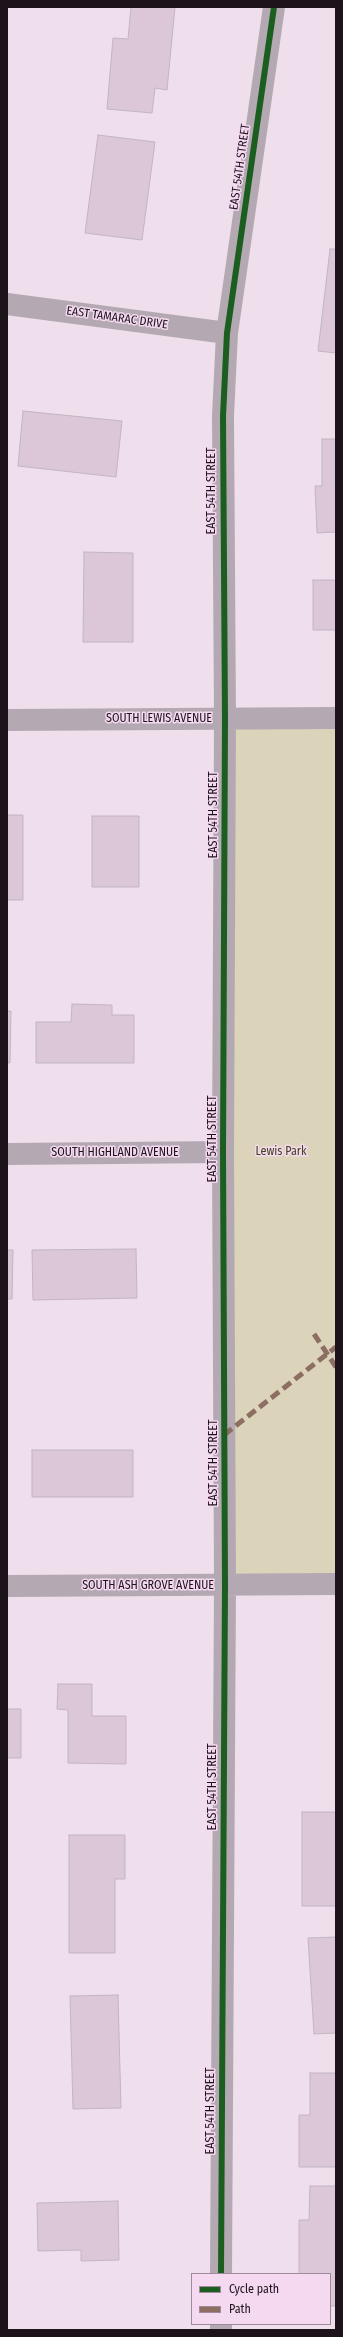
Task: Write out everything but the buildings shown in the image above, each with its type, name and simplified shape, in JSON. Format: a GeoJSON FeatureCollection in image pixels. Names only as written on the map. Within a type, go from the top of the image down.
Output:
{"type":"FeatureCollection","features":[{"type":"Feature","properties":{"kind":"street","name":"EAST 54TH STREET"},"geometry":{"type":"LineString","coordinates":[[221,2273],[225,1585],[223,1152],[225,719],[223,416],[227,333],[274,7]]}},
{"type":"Feature","properties":{"kind":"street","name":"EAST TAMARAC DRIVE"},"geometry":{"type":"LineString","coordinates":[[7,304],[227,333]]}},
{"type":"Feature","properties":{"kind":"street","name":"SOUTH LEWIS AVENUE"},"geometry":{"type":"LineString","coordinates":[[7,720],[336,718]]}},
{"type":"Feature","properties":{"kind":"street","name":"SOUTH HIGHLAND AVENUE"},"geometry":{"type":"LineString","coordinates":[[7,1154],[223,1152]]}},
{"type":"Feature","properties":{"kind":"street","name":"SOUTH ASH GROVE AVENUE"},"geometry":{"type":"LineString","coordinates":[[7,1586],[336,1584]]}},
{"type":"Feature","properties":{"kind":"green space","name":"Lewis Park"},"geometry":{"type":"Polygon","coordinates":[[[336,718],[336,1584],[225,1585],[225,719],[336,718]]]}},
{"type":"Feature","properties":{"kind":"marked path"},"geometry":{"type":"LineString","coordinates":[[314,1334],[336,1367]]}},
{"type":"Feature","properties":{"kind":"marked path"},"geometry":{"type":"LineString","coordinates":[[224,1435],[336,1347]]}},
{"type":"Feature","properties":{"kind":"cycle path"},"geometry":{"type":"LineString","coordinates":[[221,2273],[225,1585],[223,1152],[225,719],[223,416],[227,333],[274,7]]}}]}
